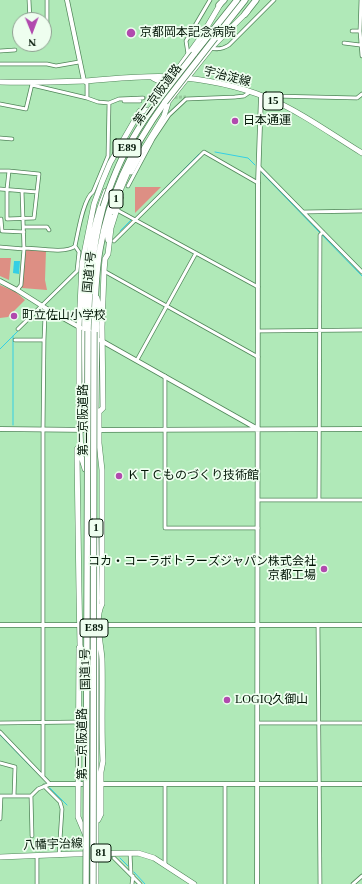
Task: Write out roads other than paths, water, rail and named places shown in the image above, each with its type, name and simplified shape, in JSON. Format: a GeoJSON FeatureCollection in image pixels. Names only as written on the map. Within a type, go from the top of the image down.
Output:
{"type":"FeatureCollection","features":[{"type":"Feature","properties":{"kind":"highway"},"geometry":{"type":"LineString","coordinates":[[219,5],[223,0]]}},
{"type":"Feature","properties":{"kind":"highway","name":"第二京阪道路"},"geometry":{"type":"LineString","coordinates":[[86,884],[88,331],[89,286],[94,245],[103,207],[110,186],[138,128],[162,95],[237,0]]}},
{"type":"Feature","properties":{"kind":"highway","name":"第二京阪道路"},"geometry":{"type":"LineString","coordinates":[[95,884],[94,332],[95,290],[100,250],[106,219],[114,196],[132,154],[143,133],[165,102],[245,0]]}},
{"type":"Feature","properties":{"kind":"highway"},"geometry":{"type":"LineString","coordinates":[[245,14],[257,0]]}},
{"type":"Feature","properties":{"kind":"main road","name":"国道1号"},"geometry":{"type":"LineString","coordinates":[[86,884],[85,658],[83,625],[85,592],[85,468],[83,430],[85,397],[85,331],[90,252],[94,227],[102,201],[125,148],[149,110],[186,60],[219,5]]}},
{"type":"Feature","properties":{"kind":"main road","name":"国道1号"},"geometry":{"type":"LineString","coordinates":[[95,884],[96,824],[99,784],[96,740],[97,598],[95,464],[98,430],[97,395],[100,340],[97,298],[101,254],[110,215],[130,166],[149,129],[211,48],[245,14]]}},
{"type":"Feature","properties":{"kind":"main road"},"geometry":{"type":"LineString","coordinates":[[151,77],[159,81],[165,87]]}},
{"type":"Feature","properties":{"kind":"main road","name":"宇治淀線"},"geometry":{"type":"LineString","coordinates":[[0,82],[32,84],[172,77],[219,83],[250,92],[270,100],[307,119],[362,153]]}},
{"type":"Feature","properties":{"kind":"main road"},"geometry":{"type":"LineString","coordinates":[[106,259],[112,228],[123,189],[132,170],[163,117],[168,103]]}},
{"type":"Feature","properties":{"kind":"main road"},"geometry":{"type":"LineString","coordinates":[[85,468],[81,456],[80,445],[83,430],[79,404],[79,327],[82,264],[94,204],[110,163],[140,112],[149,110]]}},
{"type":"Feature","properties":{"kind":"main road"},"geometry":{"type":"LineString","coordinates":[[99,412],[103,408],[100,340],[102,327],[104,271],[108,242],[107,233],[110,215]]}},
{"type":"Feature","properties":{"kind":"main road"},"geometry":{"type":"LineString","coordinates":[[80,289],[87,281]]}},
{"type":"Feature","properties":{"kind":"main road"},"geometry":{"type":"LineString","coordinates":[[97,298],[102,327]]}},
{"type":"Feature","properties":{"kind":"main road"},"geometry":{"type":"LineString","coordinates":[[97,395],[99,412],[98,430],[101,455],[102,604],[99,610]]}},
{"type":"Feature","properties":{"kind":"main road"},"geometry":{"type":"LineString","coordinates":[[79,404],[85,397]]}},
{"type":"Feature","properties":{"kind":"main road"},"geometry":{"type":"LineString","coordinates":[[80,445],[77,449],[78,592],[83,625],[78,650],[78,818],[86,836]]}},
{"type":"Feature","properties":{"kind":"main road"},"geometry":{"type":"LineString","coordinates":[[95,464],[101,455]]}},
{"type":"Feature","properties":{"kind":"main road"},"geometry":{"type":"LineString","coordinates":[[80,599],[85,592]]}},
{"type":"Feature","properties":{"kind":"main road"},"geometry":{"type":"LineString","coordinates":[[97,598],[99,610],[97,625],[101,648],[103,761],[101,766]]}},
{"type":"Feature","properties":{"kind":"main road"},"geometry":{"type":"LineString","coordinates":[[80,645],[82,655],[85,658]]}},
{"type":"Feature","properties":{"kind":"main road"},"geometry":{"type":"LineString","coordinates":[[96,661],[101,648]]}},
{"type":"Feature","properties":{"kind":"main road"},"geometry":{"type":"LineString","coordinates":[[96,740],[100,753],[101,766],[99,784]]}},
{"type":"Feature","properties":{"kind":"main road"},"geometry":{"type":"LineString","coordinates":[[78,752],[85,744]]}},
{"type":"Feature","properties":{"kind":"main road","name":"八幡宇治線"},"geometry":{"type":"LineString","coordinates":[[0,857],[96,853],[130,853],[146,855],[165,865],[194,884]]}},
{"type":"Feature","properties":{"kind":"street"},"geometry":{"type":"LineString","coordinates":[[29,0],[30,12]]}},
{"type":"Feature","properties":{"kind":"street"},"geometry":{"type":"LineString","coordinates":[[47,0],[47,12]]}},
{"type":"Feature","properties":{"kind":"street"},"geometry":{"type":"LineString","coordinates":[[67,0],[79,62],[84,81],[87,84],[87,98]]}},
{"type":"Feature","properties":{"kind":"street"},"geometry":{"type":"LineString","coordinates":[[186,60],[189,53],[186,44],[187,37],[210,0]]}},
{"type":"Feature","properties":{"kind":"street"},"geometry":{"type":"LineString","coordinates":[[211,48],[216,50],[229,45],[274,0]]}},
{"type":"Feature","properties":{"kind":"street"},"geometry":{"type":"LineString","coordinates":[[361,0],[360,44],[362,56]]}},
{"type":"Feature","properties":{"kind":"street"},"geometry":{"type":"LineString","coordinates":[[352,31],[360,31]]}},
{"type":"Feature","properties":{"kind":"street"},"geometry":{"type":"LineString","coordinates":[[344,43],[360,44]]}},
{"type":"Feature","properties":{"kind":"street"},"geometry":{"type":"LineString","coordinates":[[0,51],[12,50]]}},
{"type":"Feature","properties":{"kind":"street"},"geometry":{"type":"LineString","coordinates":[[0,64],[56,66],[79,62]]}},
{"type":"Feature","properties":{"kind":"street"},"geometry":{"type":"LineString","coordinates":[[0,104],[26,109],[32,84],[98,102],[111,102],[119,99],[142,100]]}},
{"type":"Feature","properties":{"kind":"street"},"geometry":{"type":"LineString","coordinates":[[128,186],[144,153],[169,115],[186,99],[236,97],[250,92]]}},
{"type":"Feature","properties":{"kind":"street"},"geometry":{"type":"LineString","coordinates":[[257,884],[258,183],[261,96]]}},
{"type":"Feature","properties":{"kind":"street"},"geometry":{"type":"LineString","coordinates":[[270,100],[274,96],[350,98],[362,96]]}},
{"type":"Feature","properties":{"kind":"street"},"geometry":{"type":"LineString","coordinates":[[186,97],[236,97]]}},
{"type":"Feature","properties":{"kind":"street"},"geometry":{"type":"LineString","coordinates":[[18,329],[77,271],[79,252],[75,246],[88,195],[93,192],[108,156],[111,102]]}},
{"type":"Feature","properties":{"kind":"street"},"geometry":{"type":"LineString","coordinates":[[163,117],[169,115]]}},
{"type":"Feature","properties":{"kind":"street"},"geometry":{"type":"LineString","coordinates":[[149,129],[158,125]]}},
{"type":"Feature","properties":{"kind":"street"},"geometry":{"type":"LineString","coordinates":[[0,138],[12,139]]}},
{"type":"Feature","properties":{"kind":"street"},"geometry":{"type":"LineString","coordinates":[[114,241],[204,152],[258,183]]}},
{"type":"Feature","properties":{"kind":"street"},"geometry":{"type":"LineString","coordinates":[[259,167],[362,272]]}},
{"type":"Feature","properties":{"kind":"street"},"geometry":{"type":"LineString","coordinates":[[0,171],[39,174],[34,218],[1,220],[2,231],[24,232]]}},
{"type":"Feature","properties":{"kind":"street"},"geometry":{"type":"LineString","coordinates":[[7,219],[7,189],[9,171]]}},
{"type":"Feature","properties":{"kind":"street"},"geometry":{"type":"LineString","coordinates":[[0,189],[37,192]]}},
{"type":"Feature","properties":{"kind":"street"},"geometry":{"type":"LineString","coordinates":[[17,290],[21,285],[24,248],[22,191]]}},
{"type":"Feature","properties":{"kind":"street"},"geometry":{"type":"LineString","coordinates":[[117,210],[258,287]]}},
{"type":"Feature","properties":{"kind":"street"},"geometry":{"type":"LineString","coordinates":[[304,212],[362,211]]}},
{"type":"Feature","properties":{"kind":"street"},"geometry":{"type":"LineString","coordinates":[[24,227],[47,227],[49,230]]}},
{"type":"Feature","properties":{"kind":"street"},"geometry":{"type":"LineString","coordinates":[[319,500],[320,235],[323,232]]}},
{"type":"Feature","properties":{"kind":"street"},"geometry":{"type":"LineString","coordinates":[[0,247],[63,250],[75,246]]}},
{"type":"Feature","properties":{"kind":"street"},"geometry":{"type":"LineString","coordinates":[[137,360],[196,253]]}},
{"type":"Feature","properties":{"kind":"street"},"geometry":{"type":"LineString","coordinates":[[104,271],[258,357]]}},
{"type":"Feature","properties":{"kind":"street"},"geometry":{"type":"LineString","coordinates":[[0,281],[100,340],[257,429]]}},
{"type":"Feature","properties":{"kind":"street"},"geometry":{"type":"LineString","coordinates":[[44,776],[43,430],[44,340],[45,315],[47,309]]}},
{"type":"Feature","properties":{"kind":"street"},"geometry":{"type":"LineString","coordinates":[[258,331],[362,330]]}},
{"type":"Feature","properties":{"kind":"street"},"geometry":{"type":"LineString","coordinates":[[15,340],[44,340]]}},
{"type":"Feature","properties":{"kind":"street"},"geometry":{"type":"LineString","coordinates":[[165,376],[165,528],[258,528]]}},
{"type":"Feature","properties":{"kind":"street"},"geometry":{"type":"LineString","coordinates":[[0,429],[362,429]]}},
{"type":"Feature","properties":{"kind":"street"},"geometry":{"type":"LineString","coordinates":[[258,500],[362,500]]}},
{"type":"Feature","properties":{"kind":"street"},"geometry":{"type":"LineString","coordinates":[[0,625],[362,626]]}},
{"type":"Feature","properties":{"kind":"street"},"geometry":{"type":"LineString","coordinates":[[318,625],[320,884]]}},
{"type":"Feature","properties":{"kind":"street"},"geometry":{"type":"LineString","coordinates":[[0,723],[78,722]]}},
{"type":"Feature","properties":{"kind":"street"},"geometry":{"type":"LineString","coordinates":[[258,723],[362,723]]}},
{"type":"Feature","properties":{"kind":"street"},"geometry":{"type":"LineString","coordinates":[[0,732],[44,776],[50,784]]}},
{"type":"Feature","properties":{"kind":"street"},"geometry":{"type":"LineString","coordinates":[[0,762],[15,767],[14,796]]}},
{"type":"Feature","properties":{"kind":"street"},"geometry":{"type":"LineString","coordinates":[[0,819],[0,796],[31,796],[38,789],[50,784],[362,784]]}},
{"type":"Feature","properties":{"kind":"street"},"geometry":{"type":"LineString","coordinates":[[165,784],[165,865]]}},
{"type":"Feature","properties":{"kind":"street"},"geometry":{"type":"LineString","coordinates":[[225,784],[225,884]]}},
{"type":"Feature","properties":{"kind":"street"},"geometry":{"type":"LineString","coordinates":[[44,786],[60,802],[62,809],[60,855]]}},
{"type":"Feature","properties":{"kind":"street"},"geometry":{"type":"LineString","coordinates":[[31,796],[32,836]]}},
{"type":"Feature","properties":{"kind":"street"},"geometry":{"type":"LineString","coordinates":[[130,853],[132,884]]}},
{"type":"Feature","properties":{"kind":"street"},"geometry":{"type":"LineString","coordinates":[[37,856],[37,884]]}},
{"type":"Feature","properties":{"kind":"street"},"geometry":{"type":"LineString","coordinates":[[114,858],[140,884]]}},
{"type":"Feature","properties":{"kind":"street"},"geometry":{"type":"LineString","coordinates":[[354,884],[362,876]]}},
{"type":"Feature","properties":{"kind":"water"},"geometry":{"type":"Polygon","coordinates":[[[14,261],[20,261],[19,274],[13,273],[14,261]]]}},
{"type":"Feature","properties":{"kind":"waterway"},"geometry":{"type":"LineString","coordinates":[[215,152],[248,158],[255,165]]}},
{"type":"Feature","properties":{"kind":"waterway"},"geometry":{"type":"LineString","coordinates":[[139,214],[199,154]]}},
{"type":"Feature","properties":{"kind":"waterway"},"geometry":{"type":"LineString","coordinates":[[262,173],[320,233]]}},
{"type":"Feature","properties":{"kind":"waterway"},"geometry":{"type":"LineString","coordinates":[[120,231],[131,220]]}},
{"type":"Feature","properties":{"kind":"waterway"},"geometry":{"type":"LineString","coordinates":[[322,235],[362,276]]}},
{"type":"Feature","properties":{"kind":"waterway"},"geometry":{"type":"LineString","coordinates":[[0,349],[19,330]]}},
{"type":"Feature","properties":{"kind":"waterway"},"geometry":{"type":"LineString","coordinates":[[13,336],[13,425]]}},
{"type":"Feature","properties":{"kind":"waterway"},"geometry":{"type":"LineString","coordinates":[[0,735],[41,777]]}},
{"type":"Feature","properties":{"kind":"waterway"},"geometry":{"type":"LineString","coordinates":[[50,788],[67,805]]}},
{"type":"Feature","properties":{"kind":"waterway"},"geometry":{"type":"LineString","coordinates":[[120,858],[128,866]]}},
{"type":"Feature","properties":{"kind":"waterway"},"geometry":{"type":"LineString","coordinates":[[134,872],[145,884]]}},
{"type":"Feature","properties":{"kind":"tunnel"},"geometry":{"type":"LineString","coordinates":[[143,98],[186,97]]}},
{"type":"Feature","properties":{"kind":"place","name":"京都岡本記念病院"},"geometry":{"type":"Point","coordinates":[131,33]}},
{"type":"Feature","properties":{"kind":"place","name":"日本通運"},"geometry":{"type":"Point","coordinates":[235,121]}},
{"type":"Feature","properties":{"kind":"place","name":"町立佐山小学校"},"geometry":{"type":"Point","coordinates":[14,316]}},
{"type":"Feature","properties":{"kind":"place","name":"ＫＴＣものづくり技術館"},"geometry":{"type":"Point","coordinates":[119,476]}},
{"type":"Feature","properties":{"kind":"place","name":"コカ・コーラボトラーズジャパン株式会社 京都工場"},"geometry":{"type":"Point","coordinates":[324,569]}},
{"type":"Feature","properties":{"kind":"place","name":"LOGIQ久御山"},"geometry":{"type":"Point","coordinates":[227,700]}}]}
